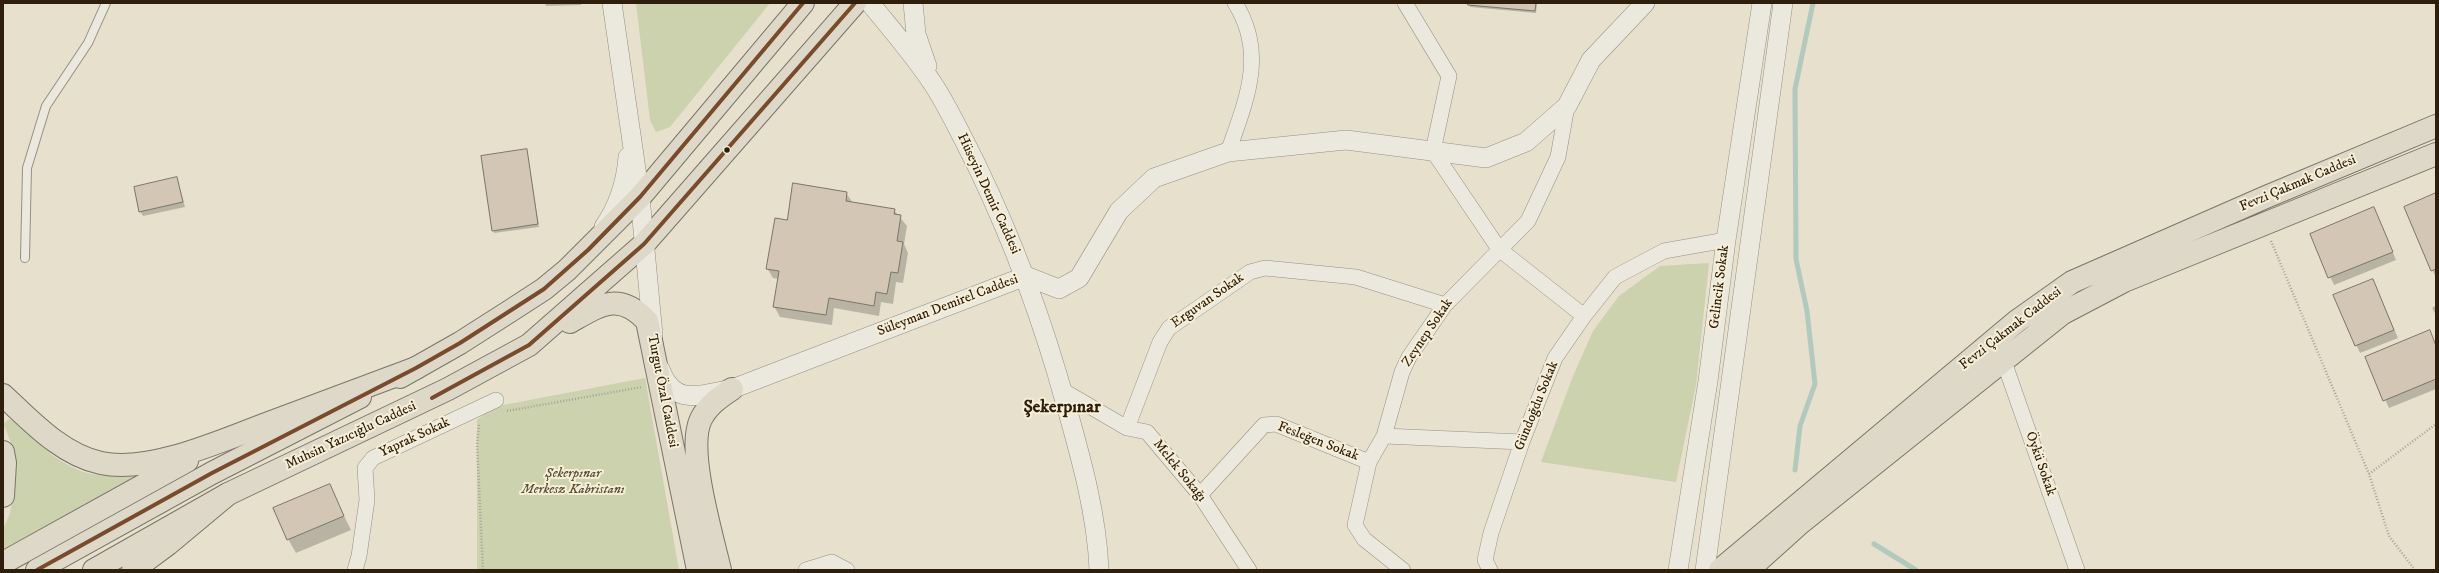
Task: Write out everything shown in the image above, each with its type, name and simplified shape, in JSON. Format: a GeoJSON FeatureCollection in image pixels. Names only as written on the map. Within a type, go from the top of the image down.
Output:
{"type":"FeatureCollection","features":[{"type":"Feature","properties":{"kind":"main road","name":"Muhsin Yazıcığlu Caddesi"},"geometry":{"type":"LineString","coordinates":[[37,570],[205,476],[416,368],[544,289],[588,250],[640,197],[803,3]]}},
{"type":"Feature","properties":{"kind":"main road","name":"Muhsin Yazıcığlu Caddesi"},"geometry":{"type":"LineString","coordinates":[[94,570],[228,494],[448,390],[529,345],[644,244],[855,3]]}},
{"type":"Feature","properties":{"kind":"main road","name":"Fevzi Çakmak Caddesi"},"geometry":{"type":"LineString","coordinates":[[1720,570],[2017,321],[2072,282],[2258,200],[2436,126]]}},
{"type":"Feature","properties":{"kind":"main road","name":"Fevzi Çakmak Caddesi"},"geometry":{"type":"LineString","coordinates":[[1748,570],[1798,525],[1910,436],[2003,359],[2063,313],[2087,299],[2131,278],[2436,154]]}},
{"type":"Feature","properties":{"kind":"main road","name":"Turgut Özal Caddesi"},"geometry":{"type":"LineString","coordinates":[[529,345],[598,306],[613,302],[626,305],[638,311],[647,321],[655,354],[698,570]]}},
{"type":"Feature","properties":{"kind":"main road"},"geometry":{"type":"LineString","coordinates":[[3,395],[69,451],[102,463],[135,465],[168,458],[230,437],[416,368]]}},
{"type":"Feature","properties":{"kind":"main road","name":"Turgut Özal Caddesi"},"geometry":{"type":"LineString","coordinates":[[720,570],[696,447],[701,420],[714,402],[732,389]]}},
{"type":"Feature","properties":{"kind":"main road"},"geometry":{"type":"LineString","coordinates":[[3,563],[230,437]]}},
{"type":"Feature","properties":{"kind":"main road"},"geometry":{"type":"LineString","coordinates":[[3,452],[5,463],[3,496]]}},
{"type":"Feature","properties":{"kind":"main road"},"geometry":{"type":"LineString","coordinates":[[133,570],[168,544],[228,494]]}},
{"type":"Feature","properties":{"kind":"street"},"geometry":{"type":"LineString","coordinates":[[588,250],[612,214],[621,195],[626,178],[630,131],[612,3]]}},
{"type":"Feature","properties":{"kind":"street","name":"Hüseyin Demir Caddesi"},"geometry":{"type":"LineString","coordinates":[[870,3],[933,85],[954,120],[1007,231],[1026,276],[1062,390],[1091,508],[1098,552],[1099,570]]}},
{"type":"Feature","properties":{"kind":"street"},"geometry":{"type":"LineString","coordinates":[[913,3],[916,34],[933,85]]}},
{"type":"Feature","properties":{"kind":"street"},"geometry":{"type":"LineString","coordinates":[[1228,152],[1245,102],[1253,67],[1250,38],[1235,3]]}},
{"type":"Feature","properties":{"kind":"street"},"geometry":{"type":"LineString","coordinates":[[1405,3],[1449,76],[1432,151],[1498,249],[1584,316]]}},
{"type":"Feature","properties":{"kind":"street","name":"Süleyman Demirel Caddesi"},"geometry":{"type":"LineString","coordinates":[[630,131],[640,197],[655,354],[665,382],[677,393],[693,396],[732,389],[1026,276],[1059,289],[1079,278],[1119,211],[1154,178],[1228,152],[1346,140],[1486,158],[1526,142],[1567,106],[1591,60],[1645,3]]}},
{"type":"Feature","properties":{"kind":"street","name":"Gelincik Sokak"},"geometry":{"type":"LineString","coordinates":[[1678,570],[1708,381],[1726,240],[1762,3]]}},
{"type":"Feature","properties":{"kind":"street","name":"Gelincik Sokak"},"geometry":{"type":"LineString","coordinates":[[1705,570],[1783,3]]}},
{"type":"Feature","properties":{"kind":"street","name":"Zeynep Sokak"},"geometry":{"type":"LineString","coordinates":[[1403,570],[1364,538],[1355,525],[1370,462],[1384,436],[1404,367],[1445,305],[1498,249],[1528,221],[1558,157],[1567,106]]}},
{"type":"Feature","properties":{"kind":"street"},"geometry":{"type":"LineString","coordinates":[[982,292],[1001,279],[1008,271],[1011,251],[1007,231]]}},
{"type":"Feature","properties":{"kind":"street","name":"Gündoğdu Sokak"},"geometry":{"type":"LineString","coordinates":[[1490,570],[1485,560],[1491,533],[1522,442],[1555,358],[1584,316],[1615,277],[1664,251],[1726,240]]}},
{"type":"Feature","properties":{"kind":"street","name":"Erguvan Sokak"},"geometry":{"type":"LineString","coordinates":[[1127,428],[1160,342],[1169,328],[1250,272],[1265,268],[1356,277],[1445,305]]}},
{"type":"Feature","properties":{"kind":"street","name":"Öykü Sokak"},"geometry":{"type":"LineString","coordinates":[[2003,359],[2077,570]]}},
{"type":"Feature","properties":{"kind":"street","name":"Melek Sokağı"},"geometry":{"type":"LineString","coordinates":[[1062,390],[1127,428],[1147,432],[1200,495],[1249,570]]}},
{"type":"Feature","properties":{"kind":"street","name":"Yaprak Sokak"},"geometry":{"type":"LineString","coordinates":[[355,570],[359,556],[367,500],[365,468],[373,458],[500,406]]}},
{"type":"Feature","properties":{"kind":"street","name":"Fesleğen Sokak"},"geometry":{"type":"LineString","coordinates":[[1200,495],[1264,425],[1276,424],[1370,462]]}},
{"type":"Feature","properties":{"kind":"street"},"geometry":{"type":"LineString","coordinates":[[1384,436],[1522,442]]}},
{"type":"Feature","properties":{"kind":"street"},"geometry":{"type":"LineString","coordinates":[[806,570],[832,562],[847,570]]}},
{"type":"Feature","properties":{"kind":"lane"},"geometry":{"type":"LineString","coordinates":[[26,258],[27,168],[46,106],[88,43],[106,3]]}},
{"type":"Feature","properties":{"kind":"path"},"geometry":{"type":"LineString","coordinates":[[2264,224],[2369,474],[2389,536],[2415,570]]}},
{"type":"Feature","properties":{"kind":"path"},"geometry":{"type":"LineString","coordinates":[[500,406],[660,383]]}},
{"type":"Feature","properties":{"kind":"path"},"geometry":{"type":"LineString","coordinates":[[480,422],[477,444],[483,570]]}},
{"type":"Feature","properties":{"kind":"path"},"geometry":{"type":"LineString","coordinates":[[2369,474],[2436,424]]}},
{"type":"Feature","properties":{"kind":"green space"},"geometry":{"type":"Polygon","coordinates":[[[636,3],[770,3],[670,127],[656,132],[650,120],[636,3]]]}},
{"type":"Feature","properties":{"kind":"green space"},"geometry":{"type":"Polygon","coordinates":[[[1709,263],[1696,385],[1676,482],[1541,462],[1573,376],[1593,331],[1619,296],[1660,266],[1709,263]]]}},
{"type":"Feature","properties":{"kind":"green space","name":"Şekerpınar Merkesz Kabristanı"},"geometry":{"type":"Polygon","coordinates":[[[645,378],[679,570],[477,570],[477,420],[493,407],[645,378]]]}},
{"type":"Feature","properties":{"kind":"green space"},"geometry":{"type":"Polygon","coordinates":[[[9,419],[25,428],[48,452],[74,468],[97,475],[137,477],[3,549],[3,530],[10,513],[15,479],[12,446],[3,424],[9,419]]]}},
{"type":"Feature","properties":{"kind":"building"},"geometry":{"type":"Polygon","coordinates":[[[1468,3],[1536,3],[1535,11],[1468,5],[1468,3]]]}},
{"type":"Feature","properties":{"kind":"building"},"geometry":{"type":"Polygon","coordinates":[[[527,149],[538,224],[492,231],[481,156],[527,149]]]}},
{"type":"Feature","properties":{"kind":"building"},"geometry":{"type":"Polygon","coordinates":[[[177,177],[183,202],[139,212],[134,187],[177,177]]]}},
{"type":"Feature","properties":{"kind":"building"},"geometry":{"type":"Polygon","coordinates":[[[793,183],[847,192],[846,201],[895,209],[894,214],[901,215],[897,241],[903,242],[898,273],[891,272],[887,294],[876,292],[874,306],[829,298],[826,315],[773,307],[779,271],[766,269],[775,218],[787,220],[793,183]]]}},
{"type":"Feature","properties":{"kind":"building"},"geometry":{"type":"Polygon","coordinates":[[[2436,193],[2436,269],[2431,271],[2404,207],[2436,193]]]}},
{"type":"Feature","properties":{"kind":"building"},"geometry":{"type":"Polygon","coordinates":[[[2374,207],[2393,252],[2328,278],[2310,234],[2374,207]]]}},
{"type":"Feature","properties":{"kind":"building"},"geometry":{"type":"Polygon","coordinates":[[[2373,279],[2394,330],[2355,346],[2333,295],[2373,279]]]}},
{"type":"Feature","properties":{"kind":"building"},"geometry":{"type":"Polygon","coordinates":[[[2430,330],[2436,346],[2436,379],[2383,401],[2365,357],[2430,330]]]}},
{"type":"Feature","properties":{"kind":"building"},"geometry":{"type":"Polygon","coordinates":[[[330,484],[344,516],[287,540],[273,508],[330,484]]]}},
{"type":"Feature","properties":{"kind":"waterway"},"geometry":{"type":"LineString","coordinates":[[1795,470],[1800,426],[1815,384],[1807,311],[1796,259],[1795,89],[1813,3]]}},
{"type":"Feature","properties":{"kind":"waterway"},"geometry":{"type":"LineString","coordinates":[[1874,544],[1916,570]]}},
{"type":"Feature","properties":{"kind":"transit line"},"geometry":{"type":"LineString","coordinates":[[37,570],[212,473],[416,368],[460,343],[544,289],[588,250],[640,197],[803,3]]}},
{"type":"Feature","properties":{"kind":"transit line"},"geometry":{"type":"LineString","coordinates":[[432,398],[529,345],[644,244],[855,3]]}},
{"type":"Feature","properties":{"kind":"district","name":"Şekerpınar"},"geometry":{"type":"Point","coordinates":[1062,408]}}]}
